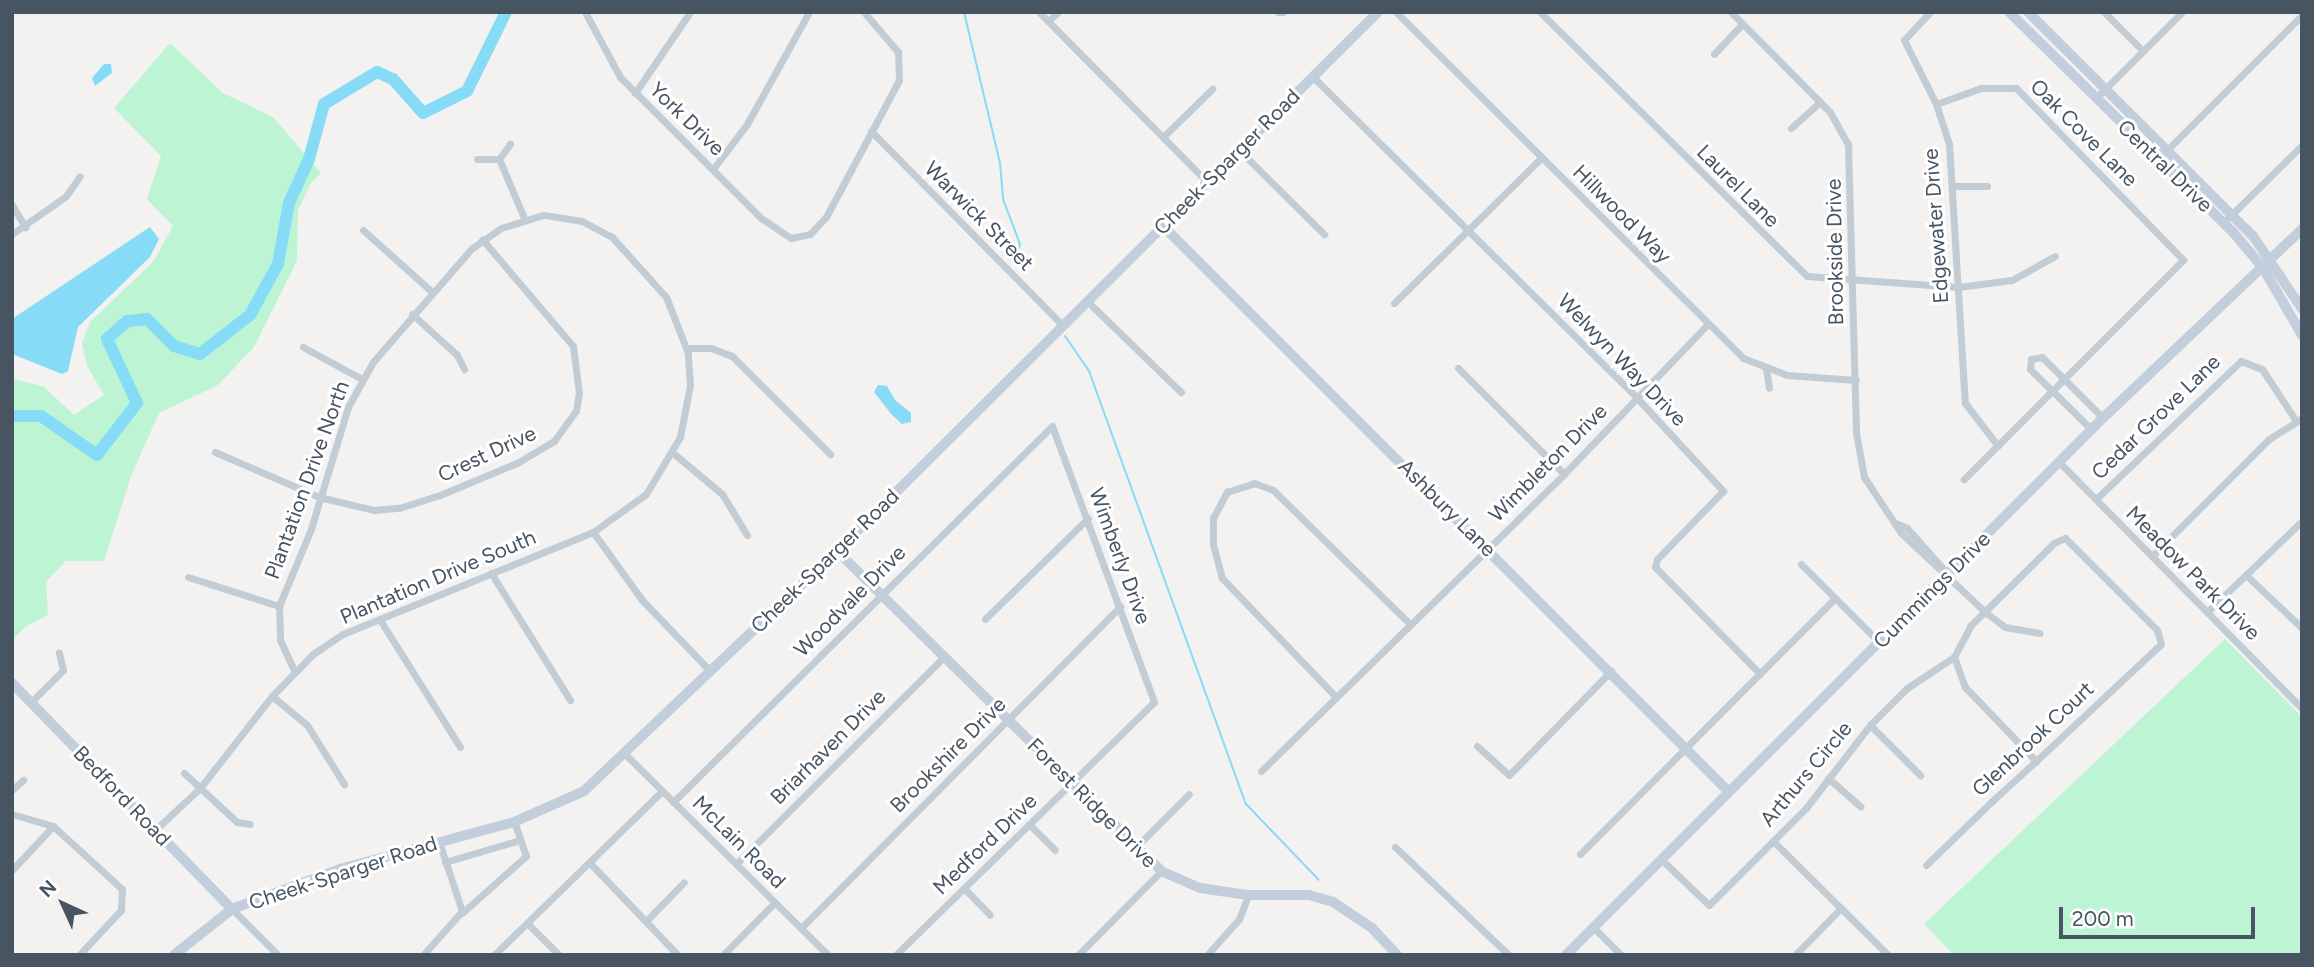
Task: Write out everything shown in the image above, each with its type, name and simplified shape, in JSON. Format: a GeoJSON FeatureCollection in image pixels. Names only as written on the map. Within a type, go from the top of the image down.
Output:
{"type":"FeatureCollection","features":[{"type":"Feature","properties":{"kind":"main road","name":"Cheek-Sparger Road"},"geometry":{"type":"LineString","coordinates":[[174,955],[232,909],[340,869],[514,821],[584,791],[837,551],[1378,12]]}},
{"type":"Feature","properties":{"kind":"main road","name":"Central Drive"},"geometry":{"type":"LineString","coordinates":[[2008,12],[2158,159],[2227,219]]}},
{"type":"Feature","properties":{"kind":"main road","name":"Central Drive"},"geometry":{"type":"LineString","coordinates":[[2028,12],[2166,151],[2267,264],[2302,309]]}},
{"type":"Feature","properties":{"kind":"main road","name":"Ashbury Lane"},"geometry":{"type":"LineString","coordinates":[[1163,226],[1488,548],[1729,792]]}},
{"type":"Feature","properties":{"kind":"main road","name":"Cummings Drive"},"geometry":{"type":"LineString","coordinates":[[1566,955],[2104,418],[2302,229]]}},
{"type":"Feature","properties":{"kind":"main road","name":"Central Drive"},"geometry":{"type":"LineString","coordinates":[[2267,264],[2302,335]]}},
{"type":"Feature","properties":{"kind":"main road","name":"Forest Ridge Drive"},"geometry":{"type":"LineString","coordinates":[[837,551],[883,593],[1134,848],[1161,871],[1190,886],[1248,895],[1297,894],[1333,902],[1372,928],[1397,955]]}},
{"type":"Feature","properties":{"kind":"main road","name":"Bedford Road"},"geometry":{"type":"LineString","coordinates":[[12,682],[232,909]]}},
{"type":"Feature","properties":{"kind":"street","name":"York Drive"},"geometry":{"type":"LineString","coordinates":[[585,12],[610,64],[635,93],[783,235],[803,237],[818,228],[837,201],[871,131]]}},
{"type":"Feature","properties":{"kind":"street"},"geometry":{"type":"LineString","coordinates":[[635,93],[690,12]]}},
{"type":"Feature","properties":{"kind":"street"},"geometry":{"type":"LineString","coordinates":[[713,169],[747,124],[809,12]]}},
{"type":"Feature","properties":{"kind":"street"},"geometry":{"type":"LineString","coordinates":[[863,12],[898,52],[899,80],[871,131]]}},
{"type":"Feature","properties":{"kind":"street"},"geometry":{"type":"LineString","coordinates":[[1039,12],[1207,181]]}},
{"type":"Feature","properties":{"kind":"street"},"geometry":{"type":"LineString","coordinates":[[1048,22],[1058,12]]}},
{"type":"Feature","properties":{"kind":"street"},"geometry":{"type":"LineString","coordinates":[[1278,12],[1283,12]]}},
{"type":"Feature","properties":{"kind":"street","name":"Hillwood Way"},"geometry":{"type":"LineString","coordinates":[[1396,12],[1743,358],[1766,369],[1856,380]]}},
{"type":"Feature","properties":{"kind":"street","name":"Laurel Lane"},"geometry":{"type":"LineString","coordinates":[[1540,12],[1802,273],[1854,282],[1958,287],[2012,280],[2055,256]]}},
{"type":"Feature","properties":{"kind":"street","name":"Brookside Drive"},"geometry":{"type":"LineString","coordinates":[[1731,12],[1820,102],[1842,128],[1848,145],[1854,282],[1856,433],[1864,477],[1898,524],[1901,533],[1985,612],[2005,628],[2039,633]]}},
{"type":"Feature","properties":{"kind":"street","name":"Edgewater Drive"},"geometry":{"type":"LineString","coordinates":[[1930,12],[1904,40],[1936,104],[1947,133],[1965,403],[1998,446]]}},
{"type":"Feature","properties":{"kind":"street"},"geometry":{"type":"LineString","coordinates":[[2104,12],[2143,51]]}},
{"type":"Feature","properties":{"kind":"street"},"geometry":{"type":"LineString","coordinates":[[2096,98],[2182,12]]}},
{"type":"Feature","properties":{"kind":"street"},"geometry":{"type":"LineString","coordinates":[[2158,159],[2302,15]]}},
{"type":"Feature","properties":{"kind":"street"},"geometry":{"type":"LineString","coordinates":[[1714,54],[1742,24]]}},
{"type":"Feature","properties":{"kind":"street","name":"Welwyn Way Drive"},"geometry":{"type":"LineString","coordinates":[[1313,77],[1637,398],[1723,491],[1657,559],[1655,567],[1760,674]]}},
{"type":"Feature","properties":{"kind":"street","name":"Oak Cove Lane"},"geometry":{"type":"LineString","coordinates":[[1936,104],[1981,88],[2016,88],[2183,262],[2063,379]]}},
{"type":"Feature","properties":{"kind":"street"},"geometry":{"type":"LineString","coordinates":[[1163,137],[1212,89]]}},
{"type":"Feature","properties":{"kind":"street"},"geometry":{"type":"LineString","coordinates":[[1791,128],[1820,102]]}},
{"type":"Feature","properties":{"kind":"street","name":"Warwick Street"},"geometry":{"type":"LineString","coordinates":[[871,131],[1063,326]]}},
{"type":"Feature","properties":{"kind":"street"},"geometry":{"type":"LineString","coordinates":[[499,159],[510,144]]}},
{"type":"Feature","properties":{"kind":"street"},"geometry":{"type":"LineString","coordinates":[[2227,219],[2302,145]]}},
{"type":"Feature","properties":{"kind":"street"},"geometry":{"type":"LineString","coordinates":[[1238,150],[1324,234]]}},
{"type":"Feature","properties":{"kind":"street"},"geometry":{"type":"LineString","coordinates":[[1394,303],[1541,158]]}},
{"type":"Feature","properties":{"kind":"street"},"geometry":{"type":"LineString","coordinates":[[477,159],[499,159]]}},
{"type":"Feature","properties":{"kind":"street"},"geometry":{"type":"LineString","coordinates":[[499,159],[524,218]]}},
{"type":"Feature","properties":{"kind":"street"},"geometry":{"type":"LineString","coordinates":[[12,234],[66,196],[80,176]]}},
{"type":"Feature","properties":{"kind":"street"},"geometry":{"type":"LineString","coordinates":[[1952,186],[1987,186]]}},
{"type":"Feature","properties":{"kind":"street"},"geometry":{"type":"LineString","coordinates":[[12,205],[25,227]]}},
{"type":"Feature","properties":{"kind":"street","name":"Plantation Drive North"},"geometry":{"type":"LineString","coordinates":[[294,670],[279,640],[279,606],[311,529],[339,432],[362,379],[412,314],[482,239],[524,218],[570,218],[612,237],[666,297],[686,348]]}},
{"type":"Feature","properties":{"kind":"street"},"geometry":{"type":"LineString","coordinates":[[363,230],[432,292]]}},
{"type":"Feature","properties":{"kind":"street","name":"Crest Drive"},"geometry":{"type":"LineString","coordinates":[[215,452],[319,497],[353,508],[399,508],[528,457],[566,428],[579,393],[573,346],[482,239]]}},
{"type":"Feature","properties":{"kind":"street"},"geometry":{"type":"LineString","coordinates":[[1087,301],[1181,392]]}},
{"type":"Feature","properties":{"kind":"street"},"geometry":{"type":"LineString","coordinates":[[412,314],[457,355],[464,369]]}},
{"type":"Feature","properties":{"kind":"street","name":"Wimbleton Drive"},"geometry":{"type":"LineString","coordinates":[[1261,771],[1564,474],[1708,324]]}},
{"type":"Feature","properties":{"kind":"street"},"geometry":{"type":"LineString","coordinates":[[303,347],[362,379]]}},
{"type":"Feature","properties":{"kind":"street"},"geometry":{"type":"LineString","coordinates":[[686,348],[710,348],[732,356],[830,454]]}},
{"type":"Feature","properties":{"kind":"street","name":"Plantation Drive South"},"geometry":{"type":"LineString","coordinates":[[155,831],[200,788],[294,670],[344,634],[593,532],[646,494],[673,453],[690,385],[686,348]]}},
{"type":"Feature","properties":{"kind":"street"},"geometry":{"type":"LineString","coordinates":[[2092,430],[2029,369],[2031,359],[2042,358],[2104,418]]}},
{"type":"Feature","properties":{"kind":"street","name":"Cedar Grove Lane"},"geometry":{"type":"LineString","coordinates":[[2096,499],[2241,361],[2256,365],[2267,375],[2299,419]]}},
{"type":"Feature","properties":{"kind":"street"},"geometry":{"type":"LineString","coordinates":[[1458,368],[1564,474]]}},
{"type":"Feature","properties":{"kind":"street"},"geometry":{"type":"LineString","coordinates":[[1766,369],[1769,388]]}},
{"type":"Feature","properties":{"kind":"street"},"geometry":{"type":"LineString","coordinates":[[1964,479],[2063,379]]}},
{"type":"Feature","properties":{"kind":"street"},"geometry":{"type":"LineString","coordinates":[[2152,556],[2269,439],[2299,419]]}},
{"type":"Feature","properties":{"kind":"street","name":"Wimberly Drive"},"geometry":{"type":"LineString","coordinates":[[1052,426],[1154,698]]}},
{"type":"Feature","properties":{"kind":"street","name":"Woodvale Drive"},"geometry":{"type":"LineString","coordinates":[[673,802],[1052,426]]}},
{"type":"Feature","properties":{"kind":"street"},"geometry":{"type":"LineString","coordinates":[[673,453],[722,494],[747,535]]}},
{"type":"Feature","properties":{"kind":"street","name":"Meadow Park Drive"},"geometry":{"type":"LineString","coordinates":[[2060,463],[2302,708]]}},
{"type":"Feature","properties":{"kind":"street"},"geometry":{"type":"LineString","coordinates":[[1336,697],[1222,578],[1213,545],[1215,509],[1227,492],[1245,483],[1262,485],[1284,499],[1410,624]]}},
{"type":"Feature","properties":{"kind":"street"},"geometry":{"type":"LineString","coordinates":[[985,619],[1088,517]]}},
{"type":"Feature","properties":{"kind":"street"},"geometry":{"type":"LineString","coordinates":[[2207,612],[2248,576],[2302,521]]}},
{"type":"Feature","properties":{"kind":"street"},"geometry":{"type":"LineString","coordinates":[[593,532],[642,600],[710,671]]}},
{"type":"Feature","properties":{"kind":"street","name":"Glenbrook Court"},"geometry":{"type":"LineString","coordinates":[[1926,865],[2162,638],[2065,538],[2054,542],[1985,612]]}},
{"type":"Feature","properties":{"kind":"street"},"geometry":{"type":"LineString","coordinates":[[1801,565],[1879,642]]}},
{"type":"Feature","properties":{"kind":"street"},"geometry":{"type":"LineString","coordinates":[[491,573],[570,700]]}},
{"type":"Feature","properties":{"kind":"street"},"geometry":{"type":"LineString","coordinates":[[2248,576],[2301,627]]}},
{"type":"Feature","properties":{"kind":"street"},"geometry":{"type":"LineString","coordinates":[[188,578],[279,606]]}},
{"type":"Feature","properties":{"kind":"street"},"geometry":{"type":"LineString","coordinates":[[1580,854],[1835,598]]}},
{"type":"Feature","properties":{"kind":"street","name":"Brookshire Drive"},"geometry":{"type":"LineString","coordinates":[[801,928],[1120,607]]}},
{"type":"Feature","properties":{"kind":"street"},"geometry":{"type":"LineString","coordinates":[[1985,612],[1966,631],[1954,657],[1965,687],[2036,761]]}},
{"type":"Feature","properties":{"kind":"street"},"geometry":{"type":"LineString","coordinates":[[380,620],[460,747]]}},
{"type":"Feature","properties":{"kind":"street"},"geometry":{"type":"LineString","coordinates":[[31,702],[63,670],[59,652]]}},
{"type":"Feature","properties":{"kind":"street","name":"Briarhaven Drive"},"geometry":{"type":"LineString","coordinates":[[736,863],[945,656]]}},
{"type":"Feature","properties":{"kind":"street","name":"Arthurs Circle"},"geometry":{"type":"LineString","coordinates":[[1661,859],[1709,905],[1773,841],[1870,725],[1907,688],[1954,657]]}},
{"type":"Feature","properties":{"kind":"street"},"geometry":{"type":"LineString","coordinates":[[1477,746],[1508,775],[1611,671]]}},
{"type":"Feature","properties":{"kind":"street"},"geometry":{"type":"LineString","coordinates":[[272,696],[307,725],[344,784]]}},
{"type":"Feature","properties":{"kind":"street","name":"Medford Drive"},"geometry":{"type":"LineString","coordinates":[[899,954],[1154,698]]}},
{"type":"Feature","properties":{"kind":"street"},"geometry":{"type":"LineString","coordinates":[[1870,725],[1920,775]]}},
{"type":"Feature","properties":{"kind":"street","name":"McLain Road"},"geometry":{"type":"LineString","coordinates":[[625,754],[828,955]]}},
{"type":"Feature","properties":{"kind":"street"},"geometry":{"type":"LineString","coordinates":[[184,773],[237,822],[250,824]]}},
{"type":"Feature","properties":{"kind":"street"},"geometry":{"type":"LineString","coordinates":[[1828,778],[1860,806]]}},
{"type":"Feature","properties":{"kind":"street"},"geometry":{"type":"LineString","coordinates":[[12,790],[23,779]]}},
{"type":"Feature","properties":{"kind":"street"},"geometry":{"type":"LineString","coordinates":[[495,955],[662,791]]}},
{"type":"Feature","properties":{"kind":"street"},"geometry":{"type":"LineString","coordinates":[[1134,848],[1188,794]]}},
{"type":"Feature","properties":{"kind":"street"},"geometry":{"type":"LineString","coordinates":[[12,814],[52,826],[114,879],[124,897],[121,910],[79,955]]}},
{"type":"Feature","properties":{"kind":"street"},"geometry":{"type":"LineString","coordinates":[[428,953],[462,913],[526,856],[514,821]]}},
{"type":"Feature","properties":{"kind":"street"},"geometry":{"type":"LineString","coordinates":[[1030,825],[1055,850]]}},
{"type":"Feature","properties":{"kind":"street"},"geometry":{"type":"LineString","coordinates":[[12,870],[52,826]]}},
{"type":"Feature","properties":{"kind":"street"},"geometry":{"type":"LineString","coordinates":[[445,862],[520,840]]}},
{"type":"Feature","properties":{"kind":"street"},"geometry":{"type":"LineString","coordinates":[[1773,841],[1888,955]]}},
{"type":"Feature","properties":{"kind":"street"},"geometry":{"type":"LineString","coordinates":[[439,842],[462,913]]}},
{"type":"Feature","properties":{"kind":"street"},"geometry":{"type":"LineString","coordinates":[[1395,847],[1509,955]]}},
{"type":"Feature","properties":{"kind":"street"},"geometry":{"type":"LineString","coordinates":[[589,862],[678,955]]}},
{"type":"Feature","properties":{"kind":"street"},"geometry":{"type":"LineString","coordinates":[[1078,955],[1161,871]]}},
{"type":"Feature","properties":{"kind":"street"},"geometry":{"type":"LineString","coordinates":[[646,920],[684,882]]}},
{"type":"Feature","properties":{"kind":"street"},"geometry":{"type":"LineString","coordinates":[[964,888],[990,915]]}},
{"type":"Feature","properties":{"kind":"street"},"geometry":{"type":"LineString","coordinates":[[1207,955],[1239,919],[1248,895]]}},
{"type":"Feature","properties":{"kind":"street"},"geometry":{"type":"LineString","coordinates":[[723,955],[775,902]]}},
{"type":"Feature","properties":{"kind":"street"},"geometry":{"type":"LineString","coordinates":[[1795,955],[1841,908]]}},
{"type":"Feature","properties":{"kind":"street"},"geometry":{"type":"LineString","coordinates":[[232,909],[278,955]]}},
{"type":"Feature","properties":{"kind":"street"},"geometry":{"type":"LineString","coordinates":[[527,923],[559,955]]}},
{"type":"Feature","properties":{"kind":"street"},"geometry":{"type":"LineString","coordinates":[[1593,927],[1621,955]]}},
{"type":"Feature","properties":{"kind":"green space"},"geometry":{"type":"Polygon","coordinates":[[[170,43],[223,93],[273,117],[321,173],[311,183],[298,210],[297,261],[254,347],[218,385],[159,413],[131,476],[104,561],[66,561],[46,582],[48,615],[25,627],[12,640],[12,379],[43,386],[74,415],[104,395],[87,366],[82,343],[90,322],[153,262],[173,226],[147,199],[161,156],[114,108],[170,43]]]}},
{"type":"Feature","properties":{"kind":"green space"},"geometry":{"type":"Polygon","coordinates":[[[2225,639],[2302,717],[2302,955],[1954,955],[1924,924],[2225,639]]]}},
{"type":"Feature","properties":{"kind":"water"},"geometry":{"type":"Polygon","coordinates":[[[104,64],[111,64],[112,73],[95,86],[92,78],[104,64]]]}},
{"type":"Feature","properties":{"kind":"water"},"geometry":{"type":"Polygon","coordinates":[[[150,227],[159,239],[150,257],[78,327],[68,371],[62,374],[12,354],[12,319],[150,227]]]}},
{"type":"Feature","properties":{"kind":"water"},"geometry":{"type":"Polygon","coordinates":[[[878,385],[887,386],[895,400],[911,413],[911,422],[902,424],[892,415],[874,392],[878,385]]]}},
{"type":"Feature","properties":{"kind":"waterway"},"geometry":{"type":"LineString","coordinates":[[12,416],[41,416],[97,455],[137,403],[107,339],[127,321],[147,319],[174,346],[200,354],[250,315],[278,264],[289,203],[309,159],[324,104],[377,72],[393,79],[423,113],[467,91],[506,12]]}},
{"type":"Feature","properties":{"kind":"waterway"},"geometry":{"type":"LineString","coordinates":[[964,12],[1000,163],[1003,199],[1020,244],[1015,264]]}},
{"type":"Feature","properties":{"kind":"waterway"},"geometry":{"type":"LineString","coordinates":[[1065,336],[1089,371],[1246,804],[1319,880]]}}]}
